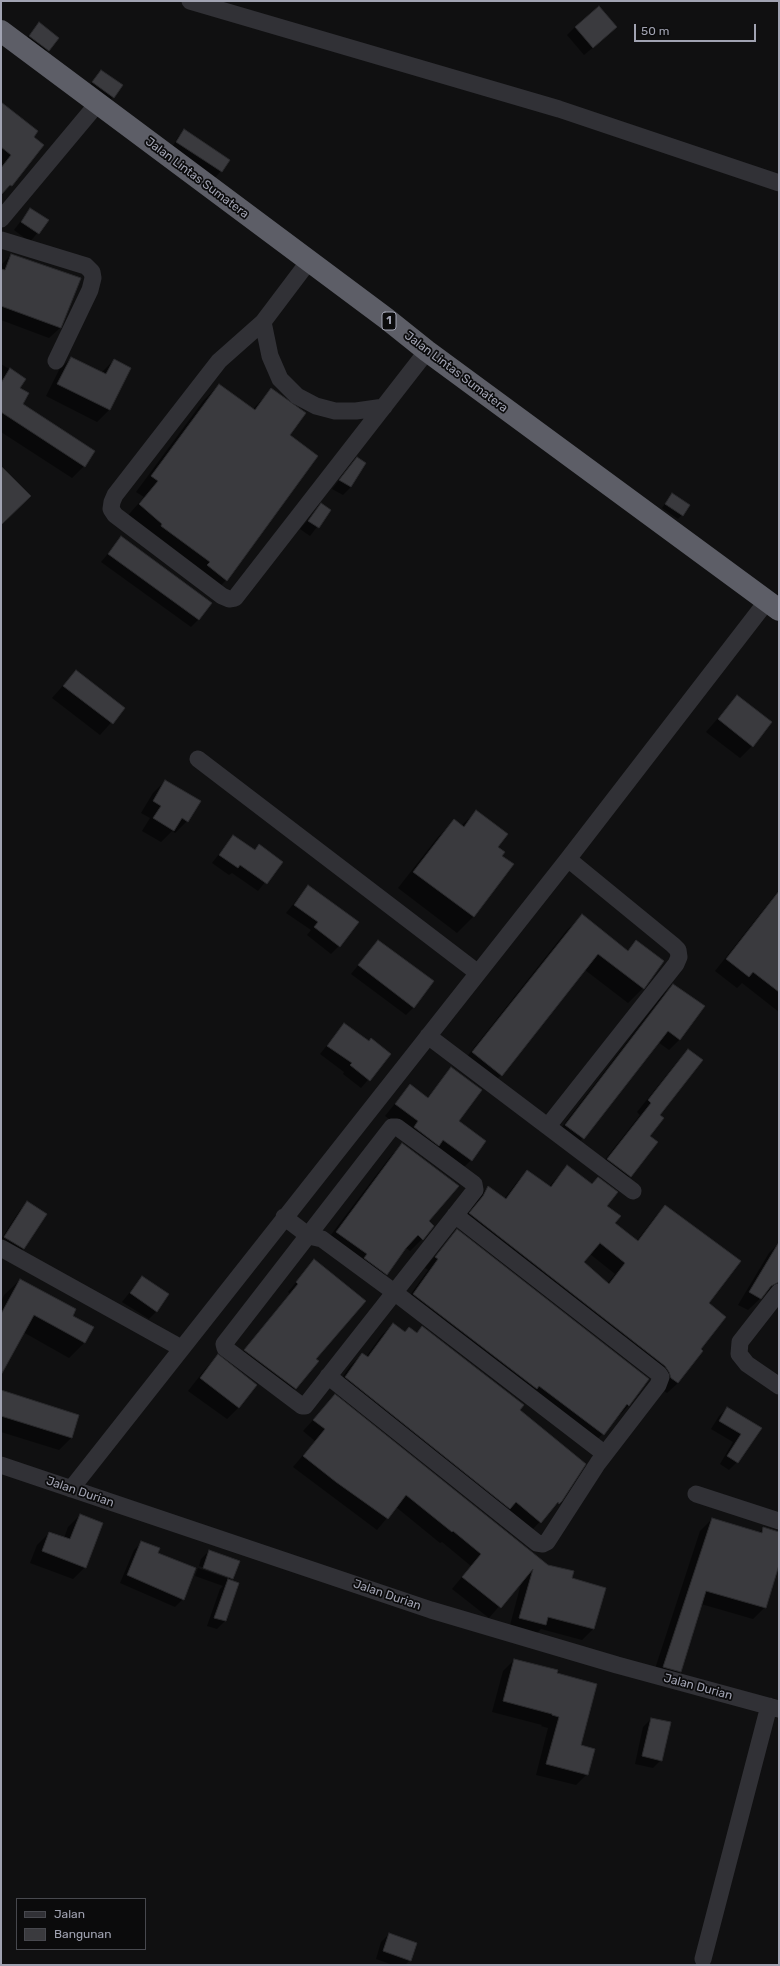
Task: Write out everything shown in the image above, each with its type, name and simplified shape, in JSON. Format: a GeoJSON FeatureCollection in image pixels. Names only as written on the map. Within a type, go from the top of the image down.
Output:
{"type":"FeatureCollection","features":[{"type":"Feature","properties":{"kind":"highway","name":"Jalan Lintas Sumatera"},"geometry":{"type":"LineString","coordinates":[[1,31],[427,351],[773,605]]}},
{"type":"Feature","properties":{"kind":"street"},"geometry":{"type":"LineString","coordinates":[[190,1],[559,109],[779,183]]}},
{"type":"Feature","properties":{"kind":"street"},"geometry":{"type":"LineString","coordinates":[[1,219],[98,103]]}},
{"type":"Feature","properties":{"kind":"street"},"geometry":{"type":"LineString","coordinates":[[1,240],[86,266],[92,272],[93,278],[90,290],[56,361]]}},
{"type":"Feature","properties":{"kind":"street"},"geometry":{"type":"LineString","coordinates":[[309,261],[263,322],[219,361],[115,494],[111,509],[115,516],[222,596],[230,599],[235,598],[427,351]]}},
{"type":"Feature","properties":{"kind":"street"},"geometry":{"type":"LineString","coordinates":[[263,322],[270,356],[280,379],[297,396],[316,406],[335,411],[356,411],[384,407]]}},
{"type":"Feature","properties":{"kind":"street"},"geometry":{"type":"LineString","coordinates":[[71,1489],[284,1217],[568,859],[773,605]]}},
{"type":"Feature","properties":{"kind":"street"},"geometry":{"type":"LineString","coordinates":[[198,759],[478,973]]}},
{"type":"Feature","properties":{"kind":"street"},"geometry":{"type":"LineString","coordinates":[[548,1126],[676,964],[679,957],[678,950],[674,945],[568,859]]}},
{"type":"Feature","properties":{"kind":"street"},"geometry":{"type":"LineString","coordinates":[[428,1036],[633,1191]]}},
{"type":"Feature","properties":{"kind":"street"},"geometry":{"type":"LineString","coordinates":[[394,1127],[431,1152],[474,1184],[475,1187],[473,1192],[305,1406],[302,1406],[224,1346],[224,1342],[309,1236],[394,1127]]}},
{"type":"Feature","properties":{"kind":"street"},"geometry":{"type":"LineString","coordinates":[[328,1376],[540,1544],[547,1542],[602,1458],[658,1385],[661,1377],[455,1215]]}},
{"type":"Feature","properties":{"kind":"street"},"geometry":{"type":"LineString","coordinates":[[284,1217],[309,1236],[322,1239],[390,1297],[602,1458]]}},
{"type":"Feature","properties":{"kind":"street"},"geometry":{"type":"LineString","coordinates":[[1,1248],[181,1348]]}},
{"type":"Feature","properties":{"kind":"street"},"geometry":{"type":"LineString","coordinates":[[779,1292],[740,1342],[740,1354],[747,1364],[779,1386]]}},
{"type":"Feature","properties":{"kind":"street","name":"Jalan Durian"},"geometry":{"type":"LineString","coordinates":[[1,1465],[431,1610],[617,1665],[774,1707]]}},
{"type":"Feature","properties":{"kind":"street"},"geometry":{"type":"LineString","coordinates":[[696,1494],[779,1521]]}},
{"type":"Feature","properties":{"kind":"street"},"geometry":{"type":"LineString","coordinates":[[703,1960],[774,1707]]}},
{"type":"Feature","properties":{"kind":"building"},"geometry":{"type":"Polygon","coordinates":[[[599,6],[617,27],[593,48],[575,27],[599,6]]]}},
{"type":"Feature","properties":{"kind":"building"},"geometry":{"type":"Polygon","coordinates":[[[39,22],[59,38],[49,51],[29,36],[39,22]]]}},
{"type":"Feature","properties":{"kind":"building"},"geometry":{"type":"Polygon","coordinates":[[[101,70],[123,85],[114,98],[92,82],[101,70]]]}},
{"type":"Feature","properties":{"kind":"building"},"geometry":{"type":"Polygon","coordinates":[[[1,102],[38,131],[34,137],[44,145],[12,186],[10,185],[1,195],[1,168],[11,155],[1,147],[1,102]]]}},
{"type":"Feature","properties":{"kind":"building"},"geometry":{"type":"Polygon","coordinates":[[[184,129],[230,160],[222,172],[176,142],[184,129]]]}},
{"type":"Feature","properties":{"kind":"building"},"geometry":{"type":"Polygon","coordinates":[[[30,208],[49,220],[39,234],[21,222],[30,208]]]}},
{"type":"Feature","properties":{"kind":"building"},"geometry":{"type":"Polygon","coordinates":[[[11,254],[81,278],[61,328],[1,306],[1,269],[5,270],[11,254]]]}},
{"type":"Feature","properties":{"kind":"building"},"geometry":{"type":"Polygon","coordinates":[[[71,357],[106,374],[114,359],[131,368],[110,410],[57,384],[71,357]]]}},
{"type":"Feature","properties":{"kind":"building"},"geometry":{"type":"Polygon","coordinates":[[[10,368],[26,379],[20,388],[29,393],[23,404],[95,451],[85,467],[1,412],[1,383],[10,368]]]}},
{"type":"Feature","properties":{"kind":"building"},"geometry":{"type":"Polygon","coordinates":[[[219,384],[255,410],[271,388],[306,413],[290,435],[318,456],[227,581],[207,565],[210,562],[161,526],[162,524],[139,504],[158,481],[151,476],[219,384]]]}},
{"type":"Feature","properties":{"kind":"building"},"geometry":{"type":"Polygon","coordinates":[[[357,457],[366,463],[351,487],[339,480],[357,457]]]}},
{"type":"Feature","properties":{"kind":"building"},"geometry":{"type":"Polygon","coordinates":[[[1,466],[31,496],[1,525],[1,466]]]}},
{"type":"Feature","properties":{"kind":"building"},"geometry":{"type":"Polygon","coordinates":[[[672,493],[690,505],[683,516],[665,504],[672,493]]]}},
{"type":"Feature","properties":{"kind":"building"},"geometry":{"type":"Polygon","coordinates":[[[321,503],[331,510],[319,528],[308,521],[321,503]]]}},
{"type":"Feature","properties":{"kind":"building"},"geometry":{"type":"Polygon","coordinates":[[[121,536],[212,603],[199,620],[108,554],[121,536]]]}},
{"type":"Feature","properties":{"kind":"building"},"geometry":{"type":"Polygon","coordinates":[[[76,670],[125,708],[113,724],[63,686],[76,670]]]}},
{"type":"Feature","properties":{"kind":"building"},"geometry":{"type":"Polygon","coordinates":[[[737,695],[772,722],[753,747],[718,719],[737,695]]]}},
{"type":"Feature","properties":{"kind":"building"},"geometry":{"type":"Polygon","coordinates":[[[165,780],[201,801],[188,822],[182,818],[174,831],[153,818],[161,806],[153,801],[165,780]]]}},
{"type":"Feature","properties":{"kind":"building"},"geometry":{"type":"Polygon","coordinates":[[[476,810],[508,834],[498,847],[505,852],[502,856],[514,864],[474,917],[413,872],[454,819],[464,827],[476,810]]]}},
{"type":"Feature","properties":{"kind":"building"},"geometry":{"type":"Polygon","coordinates":[[[233,835],[255,850],[259,844],[283,862],[267,884],[240,865],[238,868],[219,855],[233,835]]]}},
{"type":"Feature","properties":{"kind":"building"},"geometry":{"type":"Polygon","coordinates":[[[308,885],[359,922],[340,947],[314,927],[318,922],[294,905],[308,885]]]}},
{"type":"Feature","properties":{"kind":"building"},"geometry":{"type":"Polygon","coordinates":[[[779,891],[779,992],[753,972],[749,977],[726,959],[779,891]]]}},
{"type":"Feature","properties":{"kind":"building"},"geometry":{"type":"Polygon","coordinates":[[[582,914],[628,951],[636,940],[664,961],[644,989],[598,954],[502,1076],[472,1052],[582,914]]]}},
{"type":"Feature","properties":{"kind":"building"},"geometry":{"type":"Polygon","coordinates":[[[378,940],[434,981],[414,1008],[358,965],[378,940]]]}},
{"type":"Feature","properties":{"kind":"building"},"geometry":{"type":"Polygon","coordinates":[[[673,984],[705,1006],[680,1040],[668,1031],[584,1139],[565,1125],[673,984]]]}},
{"type":"Feature","properties":{"kind":"building"},"geometry":{"type":"Polygon","coordinates":[[[344,1023],[369,1041],[371,1038],[391,1054],[370,1081],[350,1065],[352,1063],[327,1046],[344,1023]]]}},
{"type":"Feature","properties":{"kind":"building"},"geometry":{"type":"Polygon","coordinates":[[[688,1049],[703,1060],[660,1115],[664,1118],[650,1136],[658,1142],[631,1177],[607,1159],[651,1103],[648,1100],[688,1049]]]}},
{"type":"Feature","properties":{"kind":"building"},"geometry":{"type":"Polygon","coordinates":[[[451,1067],[482,1090],[459,1121],[486,1141],[472,1161],[443,1140],[439,1146],[414,1127],[418,1121],[395,1104],[410,1084],[428,1098],[451,1067]]]}},
{"type":"Feature","properties":{"kind":"building"},"geometry":{"type":"Polygon","coordinates":[[[402,1143],[459,1186],[429,1221],[434,1226],[423,1240],[418,1235],[406,1248],[387,1275],[364,1258],[367,1254],[336,1232],[402,1143]]]}},
{"type":"Feature","properties":{"kind":"building"},"geometry":{"type":"Polygon","coordinates":[[[567,1165],[592,1184],[598,1177],[618,1192],[607,1206],[621,1216],[615,1223],[638,1241],[665,1205],[741,1261],[709,1303],[726,1317],[701,1349],[703,1351],[678,1383],[671,1378],[665,1366],[469,1213],[483,1196],[488,1186],[506,1199],[527,1170],[551,1187],[567,1165]],[[600,1243],[584,1262],[609,1284],[625,1263],[600,1243]]]}},
{"type":"Feature","properties":{"kind":"building"},"geometry":{"type":"Polygon","coordinates":[[[27,1201],[47,1214],[24,1249],[4,1237],[27,1201]]]}},
{"type":"Feature","properties":{"kind":"building"},"geometry":{"type":"Polygon","coordinates":[[[457,1229],[649,1379],[629,1406],[627,1404],[604,1435],[539,1386],[537,1389],[413,1294],[438,1259],[435,1257],[457,1229]]]}},
{"type":"Feature","properties":{"kind":"building"},"geometry":{"type":"Polygon","coordinates":[[[779,1242],[779,1282],[771,1286],[761,1299],[749,1292],[779,1242]]]}},
{"type":"Feature","properties":{"kind":"building"},"geometry":{"type":"Polygon","coordinates":[[[314,1259],[366,1301],[316,1359],[319,1361],[296,1389],[244,1350],[298,1284],[296,1282],[314,1259]]]}},
{"type":"Feature","properties":{"kind":"building"},"geometry":{"type":"Polygon","coordinates":[[[142,1276],[169,1294],[157,1312],[130,1293],[142,1276]]]}},
{"type":"Feature","properties":{"kind":"building"},"geometry":{"type":"Polygon","coordinates":[[[20,1279],[76,1309],[73,1316],[94,1327],[85,1343],[34,1315],[1,1375],[1,1314],[20,1279]]]}},
{"type":"Feature","properties":{"kind":"building"},"geometry":{"type":"Polygon","coordinates":[[[393,1323],[405,1332],[409,1327],[417,1333],[422,1326],[524,1405],[520,1410],[586,1464],[562,1501],[559,1504],[558,1502],[541,1523],[516,1502],[510,1509],[345,1377],[362,1353],[368,1357],[393,1323]]]}},
{"type":"Feature","properties":{"kind":"building"},"geometry":{"type":"Polygon","coordinates":[[[218,1354],[257,1385],[239,1408],[200,1378],[218,1354]]]}},
{"type":"Feature","properties":{"kind":"building"},"geometry":{"type":"Polygon","coordinates":[[[1,1390],[79,1415],[72,1438],[1,1416],[1,1390]]]}},
{"type":"Feature","properties":{"kind":"building"},"geometry":{"type":"Polygon","coordinates":[[[335,1394],[548,1565],[574,1571],[572,1578],[606,1588],[594,1629],[548,1617],[546,1625],[519,1618],[533,1569],[501,1608],[462,1577],[481,1554],[453,1531],[452,1532],[406,1495],[388,1519],[336,1482],[303,1456],[325,1429],[313,1420],[335,1394]]]}},
{"type":"Feature","properties":{"kind":"building"},"geometry":{"type":"Polygon","coordinates":[[[727,1407],[762,1428],[738,1463],[727,1456],[741,1434],[719,1421],[727,1407]]]}},
{"type":"Feature","properties":{"kind":"building"},"geometry":{"type":"Polygon","coordinates":[[[80,1514],[103,1523],[86,1568],[42,1551],[49,1532],[70,1539],[80,1514]]]}},
{"type":"Feature","properties":{"kind":"building"},"geometry":{"type":"Polygon","coordinates":[[[712,1518],[762,1533],[763,1527],[779,1532],[779,1565],[766,1608],[706,1591],[681,1672],[663,1667],[712,1518]]]}},
{"type":"Feature","properties":{"kind":"building"},"geometry":{"type":"Polygon","coordinates":[[[141,1541],[160,1548],[158,1553],[196,1568],[184,1600],[127,1575],[141,1541]]]}},
{"type":"Feature","properties":{"kind":"building"},"geometry":{"type":"Polygon","coordinates":[[[209,1550],[240,1561],[233,1579],[203,1568],[209,1550]]]}},
{"type":"Feature","properties":{"kind":"building"},"geometry":{"type":"Polygon","coordinates":[[[228,1579],[239,1583],[226,1621],[214,1618],[228,1579]]]}},
{"type":"Feature","properties":{"kind":"building"},"geometry":{"type":"Polygon","coordinates":[[[514,1659],[558,1670],[557,1673],[597,1684],[581,1745],[595,1749],[588,1775],[546,1764],[559,1717],[503,1701],[514,1659]]]}},
{"type":"Feature","properties":{"kind":"building"},"geometry":{"type":"Polygon","coordinates":[[[651,1718],[671,1722],[662,1761],[642,1756],[651,1718]]]}},
{"type":"Feature","properties":{"kind":"building"},"geometry":{"type":"Polygon","coordinates":[[[389,1933],[417,1943],[411,1961],[383,1951],[389,1933]]]}}]}
